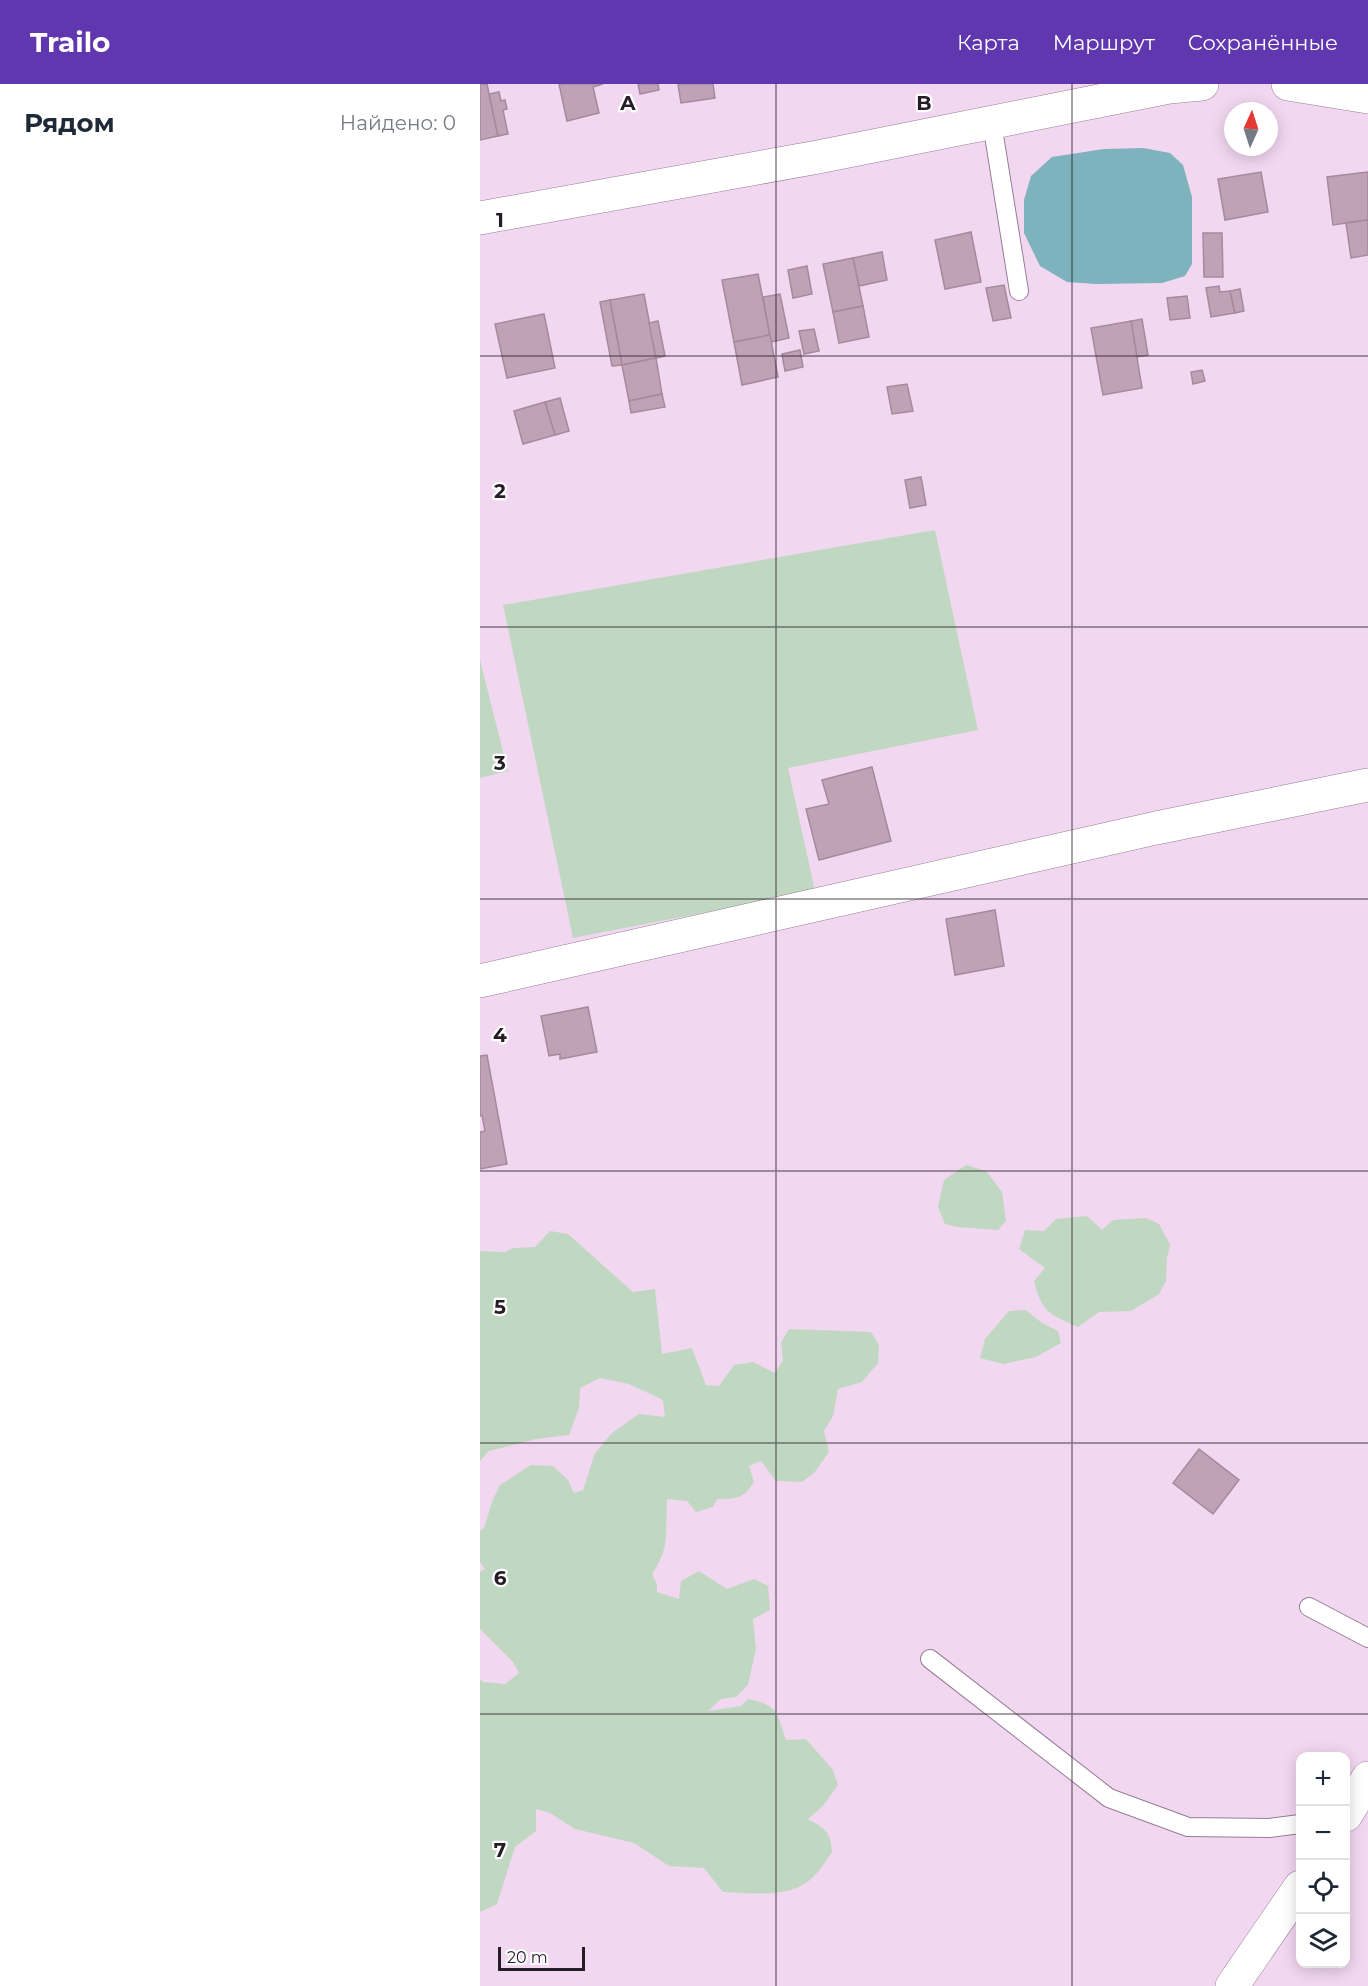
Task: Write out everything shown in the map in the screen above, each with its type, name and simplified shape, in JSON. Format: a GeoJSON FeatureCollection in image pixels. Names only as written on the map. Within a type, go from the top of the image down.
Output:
{"type":"FeatureCollection","features":[{"type":"Feature","properties":{"kind":"street"},"geometry":{"type":"LineString","coordinates":[[480,218],[818,157],[1169,87],[1202,84]]}},
{"type":"Feature","properties":{"kind":"street"},"geometry":{"type":"LineString","coordinates":[[1288,84],[1368,96]]}},
{"type":"Feature","properties":{"kind":"street"},"geometry":{"type":"LineString","coordinates":[[480,981],[1156,828],[1368,785]]}},
{"type":"Feature","properties":{"kind":"street"},"geometry":{"type":"LineString","coordinates":[[1350,1808],[1368,1778]]}},
{"type":"Feature","properties":{"kind":"street"},"geometry":{"type":"LineString","coordinates":[[1232,1986],[1296,1893]]}},
{"type":"Feature","properties":{"kind":"lane"},"geometry":{"type":"LineString","coordinates":[[992,123],[1019,291]]}},
{"type":"Feature","properties":{"kind":"lane"},"geometry":{"type":"LineString","coordinates":[[1309,1607],[1368,1638]]}},
{"type":"Feature","properties":{"kind":"lane"},"geometry":{"type":"LineString","coordinates":[[930,1659],[1109,1798],[1188,1827],[1269,1828],[1296,1825]]}},
{"type":"Feature","properties":{"kind":"shaded area"},"geometry":{"type":"Polygon","coordinates":[[[1143,148],[1170,153],[1183,165],[1192,197],[1192,264],[1185,276],[1162,283],[1067,282],[1040,266],[1024,233],[1024,200],[1031,176],[1052,157],[1104,149],[1143,148]]]}},
{"type":"Feature","properties":{"kind":"shaded area"},"geometry":{"type":"Polygon","coordinates":[[[935,530],[978,730],[788,768],[815,891],[573,938],[503,605],[935,530]]]}},
{"type":"Feature","properties":{"kind":"shaded area"},"geometry":{"type":"Polygon","coordinates":[[[480,660],[508,771],[480,778],[480,660]]]}},
{"type":"Feature","properties":{"kind":"shaded area"},"geometry":{"type":"Polygon","coordinates":[[[966,1165],[986,1171],[1002,1192],[1006,1221],[998,1230],[945,1224],[938,1207],[944,1180],[966,1165]]]}},
{"type":"Feature","properties":{"kind":"shaded area"},"geometry":{"type":"Polygon","coordinates":[[[1087,1216],[1102,1230],[1113,1220],[1146,1218],[1159,1224],[1170,1245],[1166,1281],[1159,1294],[1131,1311],[1099,1312],[1078,1327],[1053,1315],[1044,1306],[1034,1281],[1045,1268],[1019,1249],[1025,1230],[1044,1231],[1056,1219],[1087,1216]]]}},
{"type":"Feature","properties":{"kind":"shaded area"},"geometry":{"type":"Polygon","coordinates":[[[550,1231],[568,1234],[633,1292],[655,1289],[662,1354],[692,1348],[706,1385],[719,1386],[734,1365],[753,1362],[775,1373],[783,1360],[781,1343],[789,1329],[871,1332],[879,1345],[878,1363],[862,1382],[838,1389],[833,1416],[824,1431],[829,1452],[814,1473],[802,1482],[776,1481],[761,1461],[749,1466],[754,1482],[739,1497],[717,1499],[713,1507],[696,1512],[687,1501],[667,1499],[665,1547],[652,1574],[657,1584],[657,1592],[679,1599],[681,1581],[699,1571],[727,1589],[754,1579],[768,1586],[770,1610],[753,1619],[756,1649],[748,1685],[736,1697],[721,1699],[708,1711],[741,1706],[748,1699],[766,1704],[778,1717],[786,1740],[806,1739],[833,1770],[838,1785],[822,1807],[808,1819],[826,1831],[832,1852],[811,1879],[792,1890],[757,1894],[723,1892],[704,1868],[669,1866],[634,1843],[575,1829],[550,1813],[536,1809],[536,1831],[515,1847],[497,1904],[480,1912],[480,1680],[505,1684],[519,1673],[513,1662],[480,1629],[480,1572],[485,1569],[480,1562],[480,1531],[484,1528],[500,1485],[531,1465],[553,1466],[568,1480],[574,1493],[583,1490],[595,1453],[612,1433],[639,1414],[665,1417],[663,1400],[629,1384],[600,1378],[580,1388],[579,1408],[569,1435],[536,1439],[489,1451],[480,1461],[480,1251],[505,1252],[513,1248],[535,1247],[550,1231]]]}},
{"type":"Feature","properties":{"kind":"shaded area"},"geometry":{"type":"Polygon","coordinates":[[[1026,1310],[1042,1323],[1058,1331],[1061,1343],[1036,1357],[1003,1364],[980,1358],[985,1339],[1009,1311],[1026,1310]]]}},
{"type":"Feature","properties":{"kind":"building"},"geometry":{"type":"Polygon","coordinates":[[[480,84],[487,84],[498,136],[480,140],[480,84]]]}},
{"type":"Feature","properties":{"kind":"building"},"geometry":{"type":"Polygon","coordinates":[[[559,84],[603,84],[593,87],[599,113],[567,121],[559,84]]]}},
{"type":"Feature","properties":{"kind":"building"},"geometry":{"type":"Polygon","coordinates":[[[638,84],[658,84],[659,90],[640,94],[638,84]]]}},
{"type":"Feature","properties":{"kind":"building"},"geometry":{"type":"Polygon","coordinates":[[[678,84],[713,84],[715,98],[681,103],[678,84]]]}},
{"type":"Feature","properties":{"kind":"building"},"geometry":{"type":"Polygon","coordinates":[[[499,92],[501,101],[505,100],[507,109],[503,110],[508,134],[498,136],[489,94],[499,92]]]}},
{"type":"Feature","properties":{"kind":"building"},"geometry":{"type":"Polygon","coordinates":[[[1261,172],[1268,212],[1225,220],[1218,179],[1261,172]]]}},
{"type":"Feature","properties":{"kind":"building"},"geometry":{"type":"Polygon","coordinates":[[[1368,172],[1368,220],[1333,225],[1327,177],[1368,172]]]}},
{"type":"Feature","properties":{"kind":"building"},"geometry":{"type":"Polygon","coordinates":[[[1368,220],[1368,255],[1351,258],[1346,223],[1368,220]]]}},
{"type":"Feature","properties":{"kind":"building"},"geometry":{"type":"Polygon","coordinates":[[[971,232],[981,282],[945,289],[935,240],[971,232]]]}},
{"type":"Feature","properties":{"kind":"building"},"geometry":{"type":"Polygon","coordinates":[[[1203,233],[1222,233],[1223,277],[1204,277],[1203,233]]]}},
{"type":"Feature","properties":{"kind":"building"},"geometry":{"type":"Polygon","coordinates":[[[882,252],[887,280],[859,286],[853,258],[882,252]]]}},
{"type":"Feature","properties":{"kind":"building"},"geometry":{"type":"Polygon","coordinates":[[[853,258],[863,306],[833,312],[823,264],[853,258]]]}},
{"type":"Feature","properties":{"kind":"building"},"geometry":{"type":"Polygon","coordinates":[[[807,266],[812,294],[793,298],[788,270],[807,266]]]}},
{"type":"Feature","properties":{"kind":"building"},"geometry":{"type":"Polygon","coordinates":[[[758,274],[770,335],[734,342],[722,280],[758,274]]]}},
{"type":"Feature","properties":{"kind":"building"},"geometry":{"type":"Polygon","coordinates":[[[1004,285],[1011,318],[993,321],[986,288],[1004,285]]]}},
{"type":"Feature","properties":{"kind":"building"},"geometry":{"type":"Polygon","coordinates":[[[1219,286],[1220,292],[1230,291],[1235,313],[1211,317],[1206,288],[1219,286]]]}},
{"type":"Feature","properties":{"kind":"building"},"geometry":{"type":"Polygon","coordinates":[[[1240,289],[1244,311],[1235,313],[1230,291],[1240,289]]]}},
{"type":"Feature","properties":{"kind":"building"},"geometry":{"type":"Polygon","coordinates":[[[644,294],[656,358],[622,365],[610,300],[644,294]]]}},
{"type":"Feature","properties":{"kind":"building"},"geometry":{"type":"Polygon","coordinates":[[[780,294],[789,338],[771,342],[763,297],[780,294]]]}},
{"type":"Feature","properties":{"kind":"building"},"geometry":{"type":"Polygon","coordinates":[[[1187,296],[1190,318],[1170,320],[1167,298],[1187,296]]]}},
{"type":"Feature","properties":{"kind":"building"},"geometry":{"type":"Polygon","coordinates":[[[610,300],[622,365],[612,366],[600,302],[610,300]]]}},
{"type":"Feature","properties":{"kind":"building"},"geometry":{"type":"Polygon","coordinates":[[[863,306],[869,337],[839,343],[833,312],[863,306]]]}},
{"type":"Feature","properties":{"kind":"building"},"geometry":{"type":"Polygon","coordinates":[[[544,314],[555,368],[507,378],[495,324],[544,314]]]}},
{"type":"Feature","properties":{"kind":"building"},"geometry":{"type":"Polygon","coordinates":[[[1142,319],[1148,355],[1137,357],[1131,321],[1142,319]]]}},
{"type":"Feature","properties":{"kind":"building"},"geometry":{"type":"Polygon","coordinates":[[[658,321],[665,356],[656,358],[649,323],[658,321]]]}},
{"type":"Feature","properties":{"kind":"building"},"geometry":{"type":"Polygon","coordinates":[[[1131,321],[1142,388],[1103,395],[1091,328],[1131,321]]]}},
{"type":"Feature","properties":{"kind":"building"},"geometry":{"type":"Polygon","coordinates":[[[814,329],[819,351],[804,354],[799,331],[814,329]]]}},
{"type":"Feature","properties":{"kind":"building"},"geometry":{"type":"Polygon","coordinates":[[[770,335],[778,377],[742,385],[734,342],[770,335]]]}},
{"type":"Feature","properties":{"kind":"building"},"geometry":{"type":"Polygon","coordinates":[[[800,350],[803,367],[785,371],[782,354],[800,350]]]}},
{"type":"Feature","properties":{"kind":"building"},"geometry":{"type":"Polygon","coordinates":[[[656,358],[662,394],[629,401],[622,365],[656,358]]]}},
{"type":"Feature","properties":{"kind":"building"},"geometry":{"type":"Polygon","coordinates":[[[1202,370],[1205,381],[1193,384],[1191,372],[1202,370]]]}},
{"type":"Feature","properties":{"kind":"building"},"geometry":{"type":"Polygon","coordinates":[[[907,384],[913,411],[892,414],[887,387],[907,384]]]}},
{"type":"Feature","properties":{"kind":"building"},"geometry":{"type":"Polygon","coordinates":[[[662,394],[665,407],[631,413],[629,401],[662,394]]]}},
{"type":"Feature","properties":{"kind":"building"},"geometry":{"type":"Polygon","coordinates":[[[560,398],[569,431],[555,435],[545,402],[560,398]]]}},
{"type":"Feature","properties":{"kind":"building"},"geometry":{"type":"Polygon","coordinates":[[[545,402],[555,435],[523,444],[514,411],[545,402]]]}},
{"type":"Feature","properties":{"kind":"building"},"geometry":{"type":"Polygon","coordinates":[[[921,477],[926,505],[910,508],[905,480],[921,477]]]}},
{"type":"Feature","properties":{"kind":"building"},"geometry":{"type":"Polygon","coordinates":[[[872,767],[891,841],[819,860],[806,809],[829,804],[822,780],[872,767]]]}},
{"type":"Feature","properties":{"kind":"building"},"geometry":{"type":"Polygon","coordinates":[[[995,910],[1004,966],[955,975],[946,919],[995,910]]]}},
{"type":"Feature","properties":{"kind":"building"},"geometry":{"type":"Polygon","coordinates":[[[588,1007],[597,1052],[560,1059],[560,1054],[549,1056],[541,1016],[588,1007]]]}},
{"type":"Feature","properties":{"kind":"building"},"geometry":{"type":"Polygon","coordinates":[[[487,1055],[507,1164],[480,1169],[480,1132],[485,1131],[482,1115],[480,1116],[480,1056],[487,1055]]]}},
{"type":"Feature","properties":{"kind":"building"},"geometry":{"type":"Polygon","coordinates":[[[1199,1449],[1239,1480],[1213,1514],[1173,1483],[1199,1449]]]}}]}
